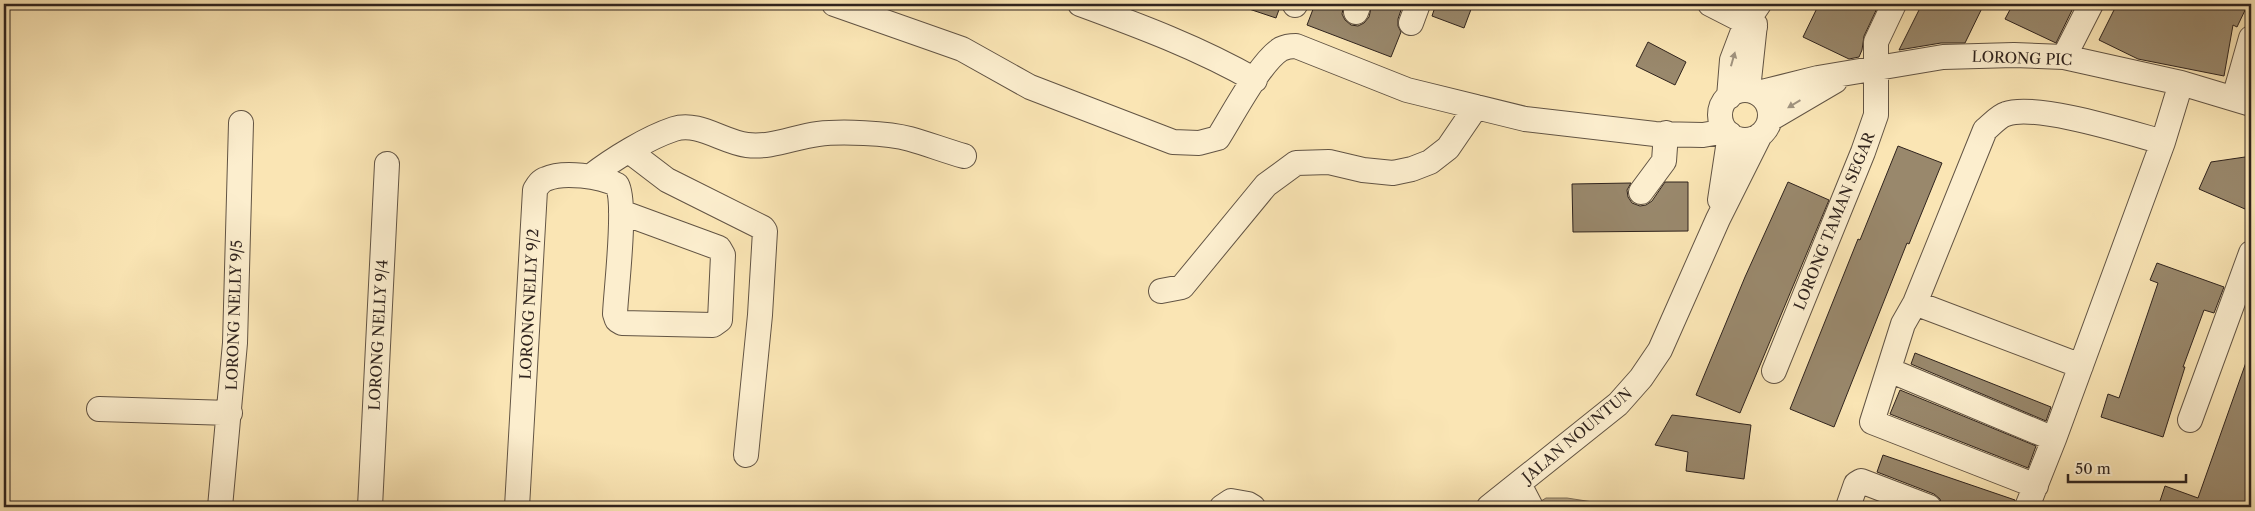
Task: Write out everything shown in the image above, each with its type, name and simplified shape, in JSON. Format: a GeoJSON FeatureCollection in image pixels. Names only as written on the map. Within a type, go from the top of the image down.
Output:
{"type":"FeatureCollection","features":[{"type":"Feature","properties":{"kind":"street"},"geometry":{"type":"LineString","coordinates":[[834,4],[962,49],[1030,87],[1173,142],[1199,143],[1218,138],[1265,66],[1280,50],[1296,46],[1407,90],[1534,120],[1655,134],[1675,133],[1702,135],[1728,132],[1745,140],[1765,127],[1768,104],[1740,96],[1704,120],[1675,133],[1664,161],[1641,192]]}},
{"type":"Feature","properties":{"kind":"street"},"geometry":{"type":"LineString","coordinates":[[1080,4],[1156,31],[1220,60],[1255,80]]}},
{"type":"Feature","properties":{"kind":"street"},"geometry":{"type":"LineString","coordinates":[[1710,4],[1754,16]]}},
{"type":"Feature","properties":{"kind":"street","name":"LORONG TAMAN SEGAR"},"geometry":{"type":"LineString","coordinates":[[1774,371],[1863,152],[1876,115],[1876,42],[1894,4]]}},
{"type":"Feature","properties":{"kind":"street"},"geometry":{"type":"LineString","coordinates":[[2064,56],[2091,4]]}},
{"type":"Feature","properties":{"kind":"street","name":"JALAN NOUNTUN"},"geometry":{"type":"LineString","coordinates":[[1718,219],[1728,132],[1721,118],[1740,96],[1732,60],[1754,16]]}},
{"type":"Feature","properties":{"kind":"street"},"geometry":{"type":"LineString","coordinates":[[2243,101],[2250,52]]}},
{"type":"Feature","properties":{"kind":"street","name":"LORONG PIC"},"geometry":{"type":"LineString","coordinates":[[1740,96],[1786,84],[1943,57],[2014,55],[2064,56],[2181,83],[2243,101]]}},
{"type":"Feature","properties":{"kind":"street","name":"LORONG PIC"},"geometry":{"type":"LineString","coordinates":[[1765,127],[1849,72]]}},
{"type":"Feature","properties":{"kind":"street"},"geometry":{"type":"LineString","coordinates":[[2027,507],[2082,366],[2163,142],[2181,83]]}},
{"type":"Feature","properties":{"kind":"street"},"geometry":{"type":"LineString","coordinates":[[1160,292],[1182,287],[1266,185],[1296,163],[1329,162],[1363,170],[1393,173],[1412,169],[1430,162],[1448,148],[1476,107]]}},
{"type":"Feature","properties":{"kind":"street"},"geometry":{"type":"LineString","coordinates":[[2036,486],[1872,422],[1903,324],[1915,303],[1985,130],[2006,114],[2029,112],[2098,124],[2163,142]]}},
{"type":"Feature","properties":{"kind":"street","name":"LORONG NELLY 9/5"},"geometry":{"type":"LineString","coordinates":[[220,507],[235,343],[241,122]]}},
{"type":"Feature","properties":{"kind":"street","name":"JALAN NOUNTUN"},"geometry":{"type":"LineString","coordinates":[[1507,498],[1618,404],[1642,378],[1660,350],[1718,219],[1765,127]]}},
{"type":"Feature","properties":{"kind":"street"},"geometry":{"type":"LineString","coordinates":[[591,176],[614,159],[675,128],[692,128],[748,145],[777,144],[818,134],[852,133],[907,138],[964,156]]}},
{"type":"Feature","properties":{"kind":"street"},"geometry":{"type":"LineString","coordinates":[[629,151],[667,180],[763,228],[765,231],[760,316],[746,455]]}},
{"type":"Feature","properties":{"kind":"street","name":"LORONG NELLY 9/4"},"geometry":{"type":"LineString","coordinates":[[370,507],[387,164]]}},
{"type":"Feature","properties":{"kind":"street","name":"LORONG NELLY 9/2"},"geometry":{"type":"LineString","coordinates":[[517,507],[535,190],[539,183],[546,178],[591,176],[617,185],[621,192],[621,212]]}},
{"type":"Feature","properties":{"kind":"street"},"geometry":{"type":"LineString","coordinates":[[621,212],[718,248],[723,255],[720,320],[712,325],[622,322],[617,320],[615,314],[621,212]]}},
{"type":"Feature","properties":{"kind":"street"},"geometry":{"type":"LineString","coordinates":[[2190,420],[2251,253]]}},
{"type":"Feature","properties":{"kind":"street"},"geometry":{"type":"LineString","coordinates":[[1915,303],[2082,366]]}},
{"type":"Feature","properties":{"kind":"street"},"geometry":{"type":"LineString","coordinates":[[1889,370],[2054,439]]}},
{"type":"Feature","properties":{"kind":"street"},"geometry":{"type":"LineString","coordinates":[[99,409],[230,413]]}},
{"type":"Feature","properties":{"kind":"street"},"geometry":{"type":"LineString","coordinates":[[1848,507],[1856,484],[1861,482],[1866,482],[1929,507]]}},
{"type":"Feature","properties":{"kind":"street"},"geometry":{"type":"LineString","coordinates":[[1507,498],[1531,507]]}},
{"type":"Feature","properties":{"kind":"shaded area"},"geometry":{"type":"Polygon","coordinates":[[[1546,498],[1567,498],[1625,507],[1531,507],[1546,498]]]}},
{"type":"Feature","properties":{"kind":"building"},"geometry":{"type":"Polygon","coordinates":[[[1241,4],[1281,4],[1276,18],[1240,6],[1241,4]]]}},
{"type":"Feature","properties":{"kind":"building"},"geometry":{"type":"Polygon","coordinates":[[[1315,4],[1344,4],[1342,14],[1345,20],[1351,25],[1358,26],[1369,17],[1372,4],[1403,4],[1398,19],[1398,26],[1401,32],[1391,57],[1307,25],[1315,4]]]}},
{"type":"Feature","properties":{"kind":"building"},"geometry":{"type":"Polygon","coordinates":[[[1436,4],[1473,4],[1464,28],[1432,16],[1436,4]]]}},
{"type":"Feature","properties":{"kind":"building"},"geometry":{"type":"Polygon","coordinates":[[[1819,4],[1879,4],[1864,36],[1859,57],[1849,59],[1803,37],[1819,4]]]}},
{"type":"Feature","properties":{"kind":"building"},"geometry":{"type":"Polygon","coordinates":[[[1922,4],[1984,4],[1965,43],[1941,43],[1899,50],[1922,4]]]}},
{"type":"Feature","properties":{"kind":"building"},"geometry":{"type":"Polygon","coordinates":[[[2013,4],[2075,4],[2056,43],[2005,19],[2013,4]]]}},
{"type":"Feature","properties":{"kind":"building"},"geometry":{"type":"Polygon","coordinates":[[[2117,4],[2248,4],[2237,27],[2233,25],[2224,76],[2138,59],[2099,40],[2117,4]]]}},
{"type":"Feature","properties":{"kind":"building"},"geometry":{"type":"Polygon","coordinates":[[[1648,42],[1686,62],[1675,85],[1636,66],[1648,42]]]}},
{"type":"Feature","properties":{"kind":"building"},"geometry":{"type":"Polygon","coordinates":[[[1898,146],[1942,163],[1909,244],[1907,243],[1834,427],[1790,409],[1858,239],[1860,240],[1898,146]]]}},
{"type":"Feature","properties":{"kind":"building"},"geometry":{"type":"Polygon","coordinates":[[[2245,157],[2251,160],[2251,196],[2245,209],[2199,189],[2211,162],[2245,157]]]}},
{"type":"Feature","properties":{"kind":"building"},"geometry":{"type":"Polygon","coordinates":[[[1665,182],[1688,182],[1688,231],[1573,232],[1572,184],[1631,183],[1627,190],[1628,197],[1632,203],[1640,206],[1652,201],[1665,182]]]}},
{"type":"Feature","properties":{"kind":"building"},"geometry":{"type":"Polygon","coordinates":[[[1788,182],[1829,200],[1740,413],[1696,395],[1745,277],[1788,182]]]}},
{"type":"Feature","properties":{"kind":"building"},"geometry":{"type":"Polygon","coordinates":[[[2157,263],[2224,287],[2214,313],[2204,310],[2183,367],[2185,367],[2163,437],[2101,417],[2108,394],[2119,398],[2158,283],[2150,280],[2157,263]]]}},
{"type":"Feature","properties":{"kind":"building"},"geometry":{"type":"Polygon","coordinates":[[[2250,351],[2251,491],[2245,507],[2158,507],[2165,486],[2198,498],[2250,351]]]}},
{"type":"Feature","properties":{"kind":"building"},"geometry":{"type":"Polygon","coordinates":[[[1915,353],[2051,407],[2046,421],[1911,364],[1915,353]]]}},
{"type":"Feature","properties":{"kind":"building"},"geometry":{"type":"Polygon","coordinates":[[[1900,390],[2036,446],[2028,468],[1890,414],[1900,390]]]}},
{"type":"Feature","properties":{"kind":"building"},"geometry":{"type":"Polygon","coordinates":[[[1672,415],[1751,425],[1744,479],[1686,471],[1688,452],[1655,445],[1672,415]]]}},
{"type":"Feature","properties":{"kind":"building"},"geometry":{"type":"Polygon","coordinates":[[[1883,455],[2015,500],[2014,507],[1942,507],[1940,499],[1934,494],[1877,472],[1883,455]]]}}]}
